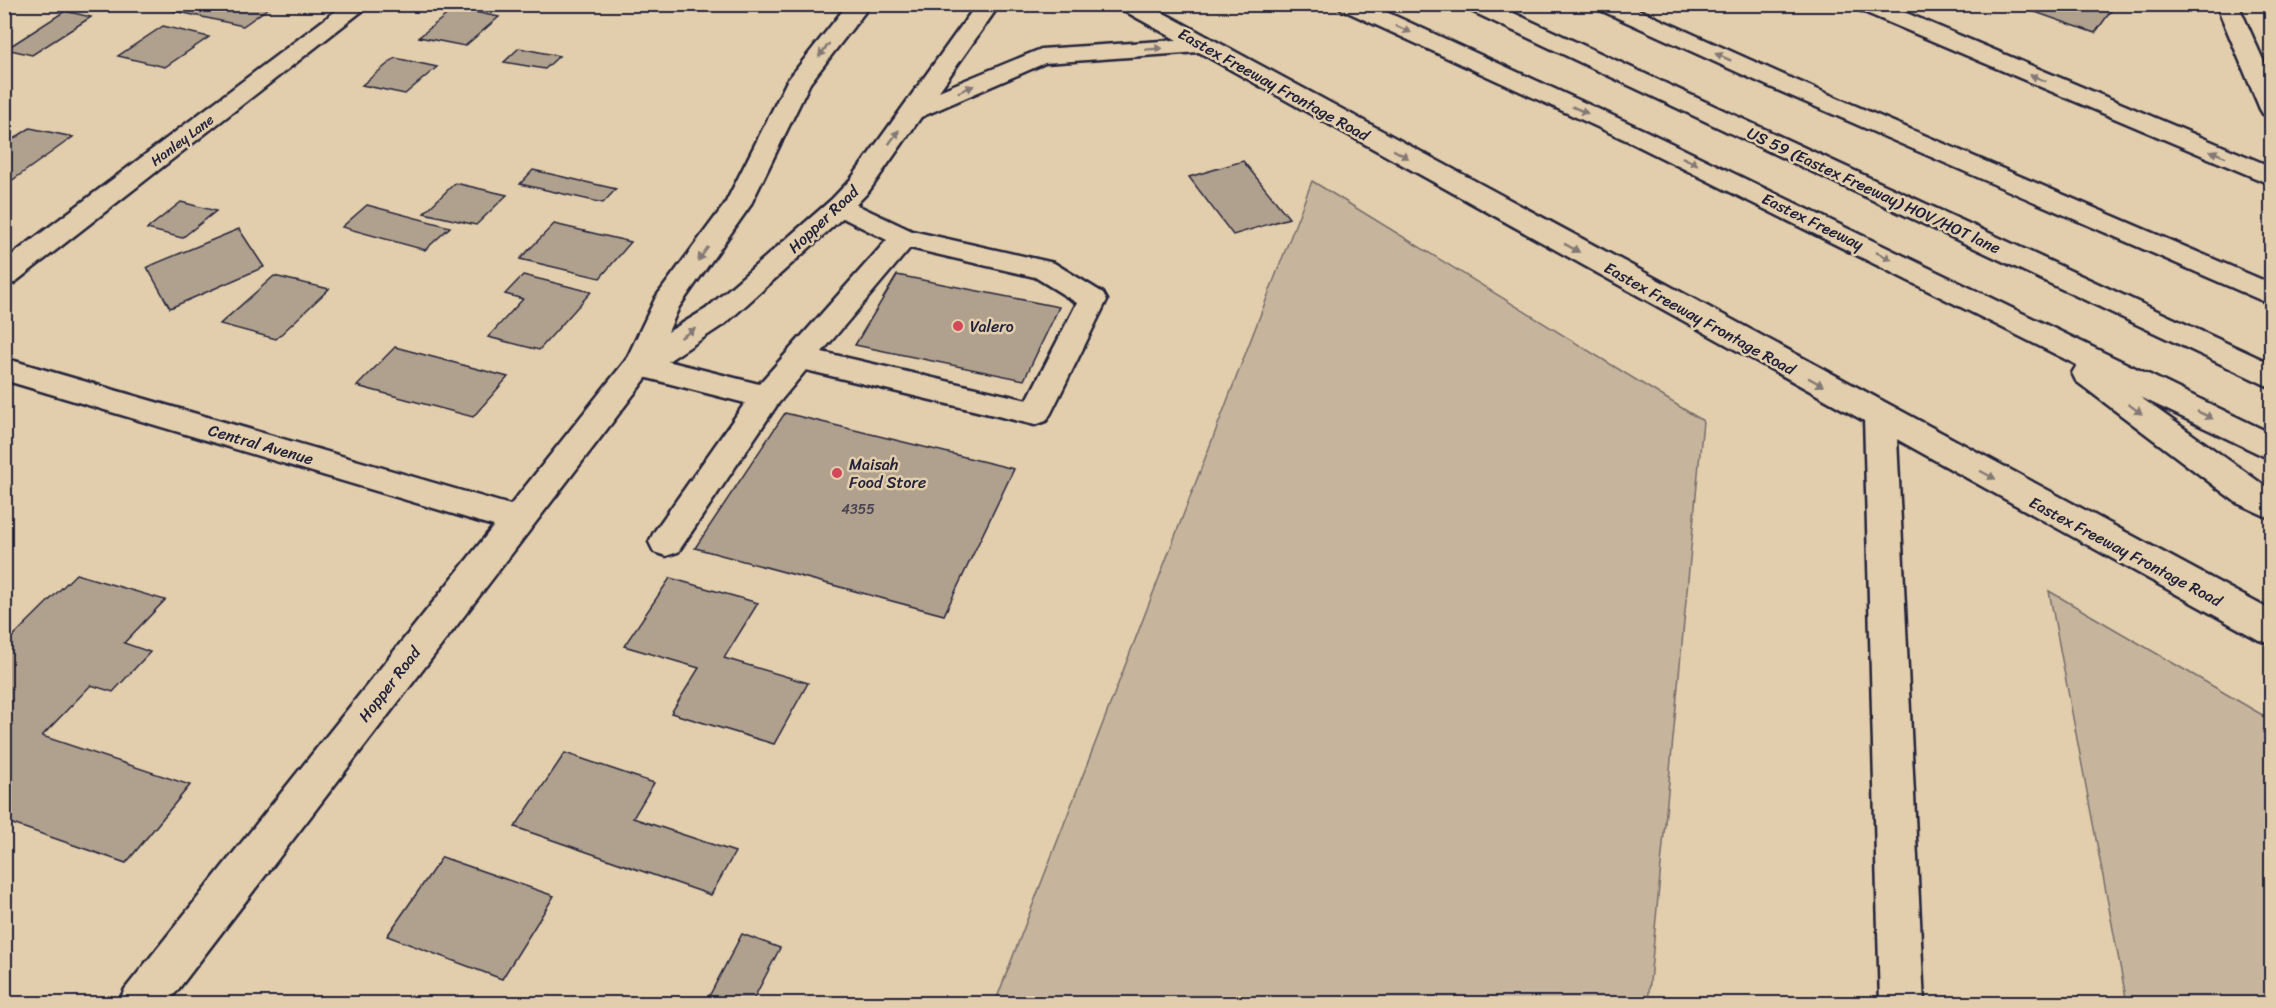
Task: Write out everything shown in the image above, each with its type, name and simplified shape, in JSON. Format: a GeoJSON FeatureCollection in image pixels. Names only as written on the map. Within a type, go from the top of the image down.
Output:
{"type":"FeatureCollection","features":[{"type":"Feature","properties":{"kind":"main road","name":"Hanley Lane"},"geometry":{"type":"LineString","coordinates":[[4,276],[360,4]]}},
{"type":"Feature","properties":{"kind":"main road","name":"Hopper Road"},"geometry":{"type":"LineString","coordinates":[[140,1004],[639,365],[666,304],[737,206],[800,81],[860,4]]}},
{"type":"Feature","properties":{"kind":"main road","name":"Hopper Road"},"geometry":{"type":"LineString","coordinates":[[639,365],[716,316],[840,206],[860,185],[989,4]]}},
{"type":"Feature","properties":{"kind":"main road","name":"Eastex Freeway"},"geometry":{"type":"LineString","coordinates":[[1349,4],[1637,136],[2271,448]]}},
{"type":"Feature","properties":{"kind":"main road","name":"US 59 (Eastex Freeway) HOV/HOT lane"},"geometry":{"type":"LineString","coordinates":[[1475,4],[1958,228],[2271,377]]}},
{"type":"Feature","properties":{"kind":"main road"},"geometry":{"type":"LineString","coordinates":[[1606,4],[1777,81],[2271,295]]}},
{"type":"Feature","properties":{"kind":"main road"},"geometry":{"type":"LineString","coordinates":[[1865,4],[2271,177]]}},
{"type":"Feature","properties":{"kind":"main road"},"geometry":{"type":"LineString","coordinates":[[2227,4],[2271,110]]}},
{"type":"Feature","properties":{"kind":"main road","name":"Eastex Freeway Frontage Road"},"geometry":{"type":"LineString","coordinates":[[1138,8],[1880,417],[2271,629]]}},
{"type":"Feature","properties":{"kind":"main road"},"geometry":{"type":"LineString","coordinates":[[912,112],[1041,56],[1203,45]]}},
{"type":"Feature","properties":{"kind":"main road"},"geometry":{"type":"LineString","coordinates":[[1777,81],[2271,276]]}},
{"type":"Feature","properties":{"kind":"main road"},"geometry":{"type":"LineString","coordinates":[[800,358],[1035,413],[1093,300],[1044,270],[904,238],[840,206]]}},
{"type":"Feature","properties":{"kind":"main road"},"geometry":{"type":"LineString","coordinates":[[666,542],[766,397],[904,238]]}},
{"type":"Feature","properties":{"kind":"main road"},"geometry":{"type":"LineString","coordinates":[[2021,323],[2249,494],[2271,506]]}},
{"type":"Feature","properties":{"kind":"main road"},"geometry":{"type":"LineString","coordinates":[[639,365],[766,397]]}},
{"type":"Feature","properties":{"kind":"main road","name":"Central Avenue"},"geometry":{"type":"LineString","coordinates":[[4,369],[517,520]]}},
{"type":"Feature","properties":{"kind":"main road"},"geometry":{"type":"LineString","coordinates":[[1880,417],[1902,1004]]}},
{"type":"Feature","properties":{"kind":"shaded area"},"geometry":{"type":"Polygon","coordinates":[[[1312,181],[1703,421],[1648,1003],[995,1003],[1312,181]]]}},
{"type":"Feature","properties":{"kind":"shaded area"},"geometry":{"type":"Polygon","coordinates":[[[2049,591],[2271,720],[2271,1003],[2127,1003],[2049,591]]]}},
{"type":"Feature","properties":{"kind":"building"},"geometry":{"type":"Polygon","coordinates":[[[143,4],[274,4],[243,26],[143,4]]]}},
{"type":"Feature","properties":{"kind":"building"},"geometry":{"type":"Polygon","coordinates":[[[2012,4],[2116,4],[2095,33],[2012,4]]]}},
{"type":"Feature","properties":{"kind":"building"},"geometry":{"type":"Polygon","coordinates":[[[455,8],[499,17],[465,46],[419,37],[455,8]]]}},
{"type":"Feature","properties":{"kind":"building"},"geometry":{"type":"Polygon","coordinates":[[[65,11],[91,17],[32,55],[6,49],[65,11]]]}},
{"type":"Feature","properties":{"kind":"building"},"geometry":{"type":"Polygon","coordinates":[[[163,26],[209,37],[165,67],[118,56],[163,26]]]}},
{"type":"Feature","properties":{"kind":"building"},"geometry":{"type":"Polygon","coordinates":[[[519,48],[559,56],[545,69],[504,62],[519,48]]]}},
{"type":"Feature","properties":{"kind":"building"},"geometry":{"type":"Polygon","coordinates":[[[395,58],[437,67],[405,94],[362,85],[395,58]]]}},
{"type":"Feature","properties":{"kind":"building"},"geometry":{"type":"Polygon","coordinates":[[[30,128],[73,137],[7,184],[4,183],[4,145],[30,128]]]}},
{"type":"Feature","properties":{"kind":"building"},"geometry":{"type":"Polygon","coordinates":[[[1243,161],[1289,218],[1233,235],[1189,177],[1243,161]]]}},
{"type":"Feature","properties":{"kind":"building"},"geometry":{"type":"Polygon","coordinates":[[[533,170],[616,189],[603,203],[520,184],[533,170]]]}},
{"type":"Feature","properties":{"kind":"building"},"geometry":{"type":"Polygon","coordinates":[[[455,183],[507,195],[476,225],[424,213],[455,183]]]}},
{"type":"Feature","properties":{"kind":"building"},"geometry":{"type":"Polygon","coordinates":[[[181,202],[216,211],[182,238],[147,229],[181,202]]]}},
{"type":"Feature","properties":{"kind":"building"},"geometry":{"type":"Polygon","coordinates":[[[367,205],[450,227],[425,250],[342,227],[367,205]]]}},
{"type":"Feature","properties":{"kind":"building"},"geometry":{"type":"Polygon","coordinates":[[[554,224],[631,242],[600,278],[520,259],[554,224]]]}},
{"type":"Feature","properties":{"kind":"building"},"geometry":{"type":"Polygon","coordinates":[[[239,229],[264,267],[170,308],[147,267],[239,229]]]}},
{"type":"Feature","properties":{"kind":"building"},"geometry":{"type":"Polygon","coordinates":[[[523,275],[591,292],[539,350],[488,337],[523,299],[505,294],[523,275]]]}},
{"type":"Feature","properties":{"kind":"building","name":"Valero"},"geometry":{"type":"Polygon","coordinates":[[[897,275],[1059,307],[1024,380],[855,345],[897,275]]]}},
{"type":"Feature","properties":{"kind":"building"},"geometry":{"type":"Polygon","coordinates":[[[274,276],[329,289],[276,339],[220,324],[274,276]]]}},
{"type":"Feature","properties":{"kind":"building"},"geometry":{"type":"Polygon","coordinates":[[[395,347],[508,377],[473,417],[357,386],[395,347]]]}},
{"type":"Feature","properties":{"kind":"building"},"geometry":{"type":"Polygon","coordinates":[[[785,413],[1014,469],[944,615],[695,548],[785,413]]]}},
{"type":"Feature","properties":{"kind":"building"},"geometry":{"type":"Polygon","coordinates":[[[76,574],[165,600],[124,643],[150,652],[113,692],[91,685],[42,736],[190,785],[126,863],[4,821],[4,645],[76,574]]]}},
{"type":"Feature","properties":{"kind":"building"},"geometry":{"type":"Polygon","coordinates":[[[670,578],[758,603],[724,658],[808,683],[774,744],[671,713],[699,668],[624,646],[670,578]]]}},
{"type":"Feature","properties":{"kind":"building"},"geometry":{"type":"Polygon","coordinates":[[[565,753],[654,783],[633,818],[735,852],[711,895],[515,827],[565,753]]]}},
{"type":"Feature","properties":{"kind":"building"},"geometry":{"type":"Polygon","coordinates":[[[442,857],[554,896],[502,979],[387,936],[442,857]]]}},
{"type":"Feature","properties":{"kind":"building"},"geometry":{"type":"Polygon","coordinates":[[[742,934],[780,948],[751,1004],[705,1004],[742,934]]]}},
{"type":"Feature","properties":{"kind":"place","name":"Valero"},"geometry":{"type":"Point","coordinates":[958,326]}},
{"type":"Feature","properties":{"kind":"place","name":"Maisah Food Store"},"geometry":{"type":"Point","coordinates":[837,473]}}]}
